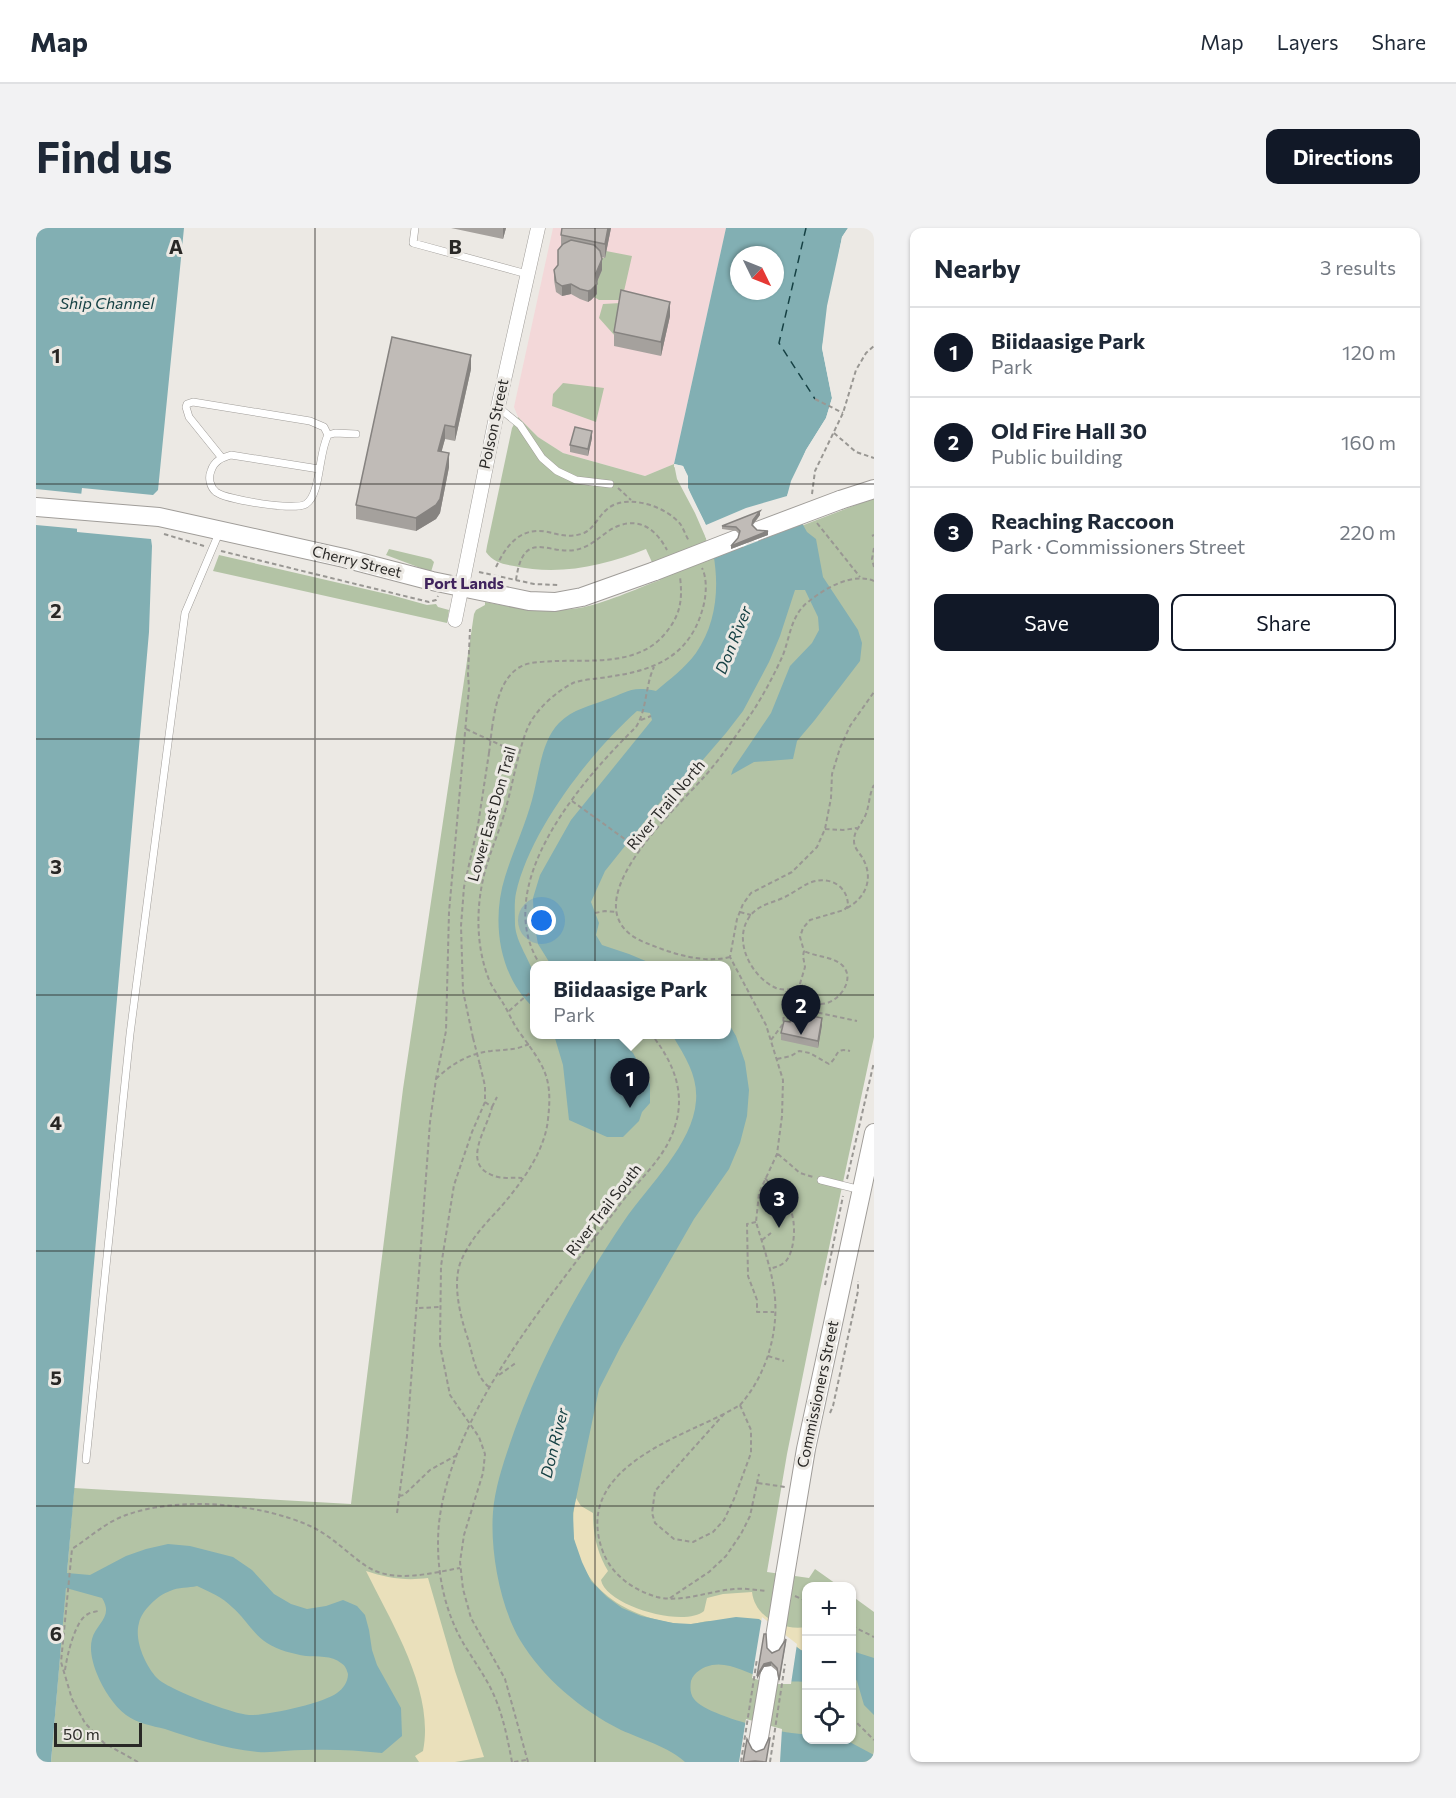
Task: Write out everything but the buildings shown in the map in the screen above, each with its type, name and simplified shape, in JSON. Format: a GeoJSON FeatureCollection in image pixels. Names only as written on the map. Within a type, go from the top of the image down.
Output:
{"type":"FeatureCollection","features":[{"type":"Feature","properties":{"kind":"street","name":"Polson Street"},"geometry":{"type":"LineString","coordinates":[[455,620],[498,407],[538,228]]}},
{"type":"Feature","properties":{"kind":"street","name":"Cherry Street"},"geometry":{"type":"LineString","coordinates":[[36,507],[160,525],[219,530],[462,587],[529,601],[555,602],[582,597],[874,489]]}},
{"type":"Feature","properties":{"kind":"street","name":"Commissioners Street"},"geometry":{"type":"LineString","coordinates":[[756,1760],[772,1659],[790,1586],[806,1449],[874,1133]]}},
{"type":"Feature","properties":{"kind":"lane"},"geometry":{"type":"LineString","coordinates":[[415,228],[413,243],[527,274]]}},
{"type":"Feature","properties":{"kind":"lane"},"geometry":{"type":"LineString","coordinates":[[222,458],[189,417],[186,407],[188,404],[193,402],[310,421],[324,427],[328,435]]}},
{"type":"Feature","properties":{"kind":"lane"},"geometry":{"type":"LineString","coordinates":[[498,407],[520,425],[542,458],[557,471],[576,480],[610,484]]}},
{"type":"Feature","properties":{"kind":"lane"},"geometry":{"type":"LineString","coordinates":[[328,435],[356,434]]}},
{"type":"Feature","properties":{"kind":"lane"},"geometry":{"type":"LineString","coordinates":[[319,469],[231,455],[213,465],[209,476],[211,486],[216,492],[226,497],[295,507],[307,503],[316,491],[324,443],[328,435]]}},
{"type":"Feature","properties":{"kind":"lane"},"geometry":{"type":"LineString","coordinates":[[86,1460],[130,1034],[185,613],[219,530]]}},
{"type":"Feature","properties":{"kind":"lane"},"geometry":{"type":"LineString","coordinates":[[821,1180],[861,1190]]}},
{"type":"Feature","properties":{"kind":"path"},"geometry":{"type":"LineString","coordinates":[[847,400],[856,370],[866,353],[874,346]]}},
{"type":"Feature","properties":{"kind":"path"},"geometry":{"type":"LineString","coordinates":[[815,399],[843,413]]}},
{"type":"Feature","properties":{"kind":"path"},"geometry":{"type":"LineString","coordinates":[[833,433],[855,452],[874,458]]}},
{"type":"Feature","properties":{"kind":"path"},"geometry":{"type":"LineString","coordinates":[[610,484],[621,490],[631,500],[661,509],[680,523],[690,543]]}},
{"type":"Feature","properties":{"kind":"path"},"geometry":{"type":"LineString","coordinates":[[496,567],[503,551],[514,539],[528,532],[537,531],[571,536],[585,532],[610,506],[631,500]]}},
{"type":"Feature","properties":{"kind":"path"},"geometry":{"type":"LineString","coordinates":[[160,525],[212,549],[429,602],[434,601]]}},
{"type":"Feature","properties":{"kind":"path"},"geometry":{"type":"LineString","coordinates":[[874,548],[872,559],[874,567]]}},
{"type":"Feature","properties":{"kind":"path","name":"Lower East Don Trail"},"geometry":{"type":"LineString","coordinates":[[489,1388],[481,1381],[466,1334],[458,1290],[460,1263],[476,1233],[500,1207],[537,1154],[548,1126],[550,1102],[548,1077],[488,979],[480,945],[478,915],[484,875],[503,822],[530,723],[548,700],[574,682],[618,676],[654,667],[684,646],[697,628],[704,605],[704,572],[699,562]]}},
{"type":"Feature","properties":{"kind":"path"},"geometry":{"type":"LineString","coordinates":[[486,573],[534,584],[560,585]]}},
{"type":"Feature","properties":{"kind":"path","name":"River Trail North"},"geometry":{"type":"LineString","coordinates":[[616,912],[615,895],[621,879],[640,850],[705,776],[756,707],[783,654],[794,620],[807,602],[835,586],[860,577],[874,581]]}},
{"type":"Feature","properties":{"kind":"path"},"geometry":{"type":"LineString","coordinates":[[397,1513],[407,1436],[430,1122],[446,1031],[449,912],[466,729],[470,629]]}},
{"type":"Feature","properties":{"kind":"path"},"geometry":{"type":"LineString","coordinates":[[641,720],[648,679],[654,667]]}},
{"type":"Feature","properties":{"kind":"path"},"geometry":{"type":"LineString","coordinates":[[766,1591],[737,1588],[689,1597],[670,1598],[658,1597],[625,1582],[613,1570],[599,1543],[597,1524],[599,1506],[613,1480],[629,1464],[647,1452],[740,1404],[760,1377],[768,1356],[775,1298],[756,1222],[759,1193],[777,1154],[782,1116],[783,1080],[771,1040],[753,999],[730,957],[742,904],[751,893],[792,872],[817,847],[825,829],[831,798],[832,774],[840,748],[850,726],[874,693]]}},
{"type":"Feature","properties":{"kind":"path"},"geometry":{"type":"LineString","coordinates":[[538,961],[528,939],[525,901],[537,861],[571,801],[595,770],[641,720],[651,716]]}},
{"type":"Feature","properties":{"kind":"path","name":"Lower East Don Trail"},"geometry":{"type":"LineString","coordinates":[[492,728],[478,825],[464,887],[461,964],[463,991],[485,1086],[485,1102],[454,1185],[441,1266],[440,1345],[450,1395],[479,1437],[485,1454],[483,1473],[464,1535],[460,1568],[463,1589],[471,1618],[505,1679],[528,1761]]}},
{"type":"Feature","properties":{"kind":"path"},"geometry":{"type":"LineString","coordinates":[[466,729],[520,754]]}},
{"type":"Feature","properties":{"kind":"path"},"geometry":{"type":"LineString","coordinates":[[799,987],[805,968],[800,937],[803,928],[810,920],[844,910],[857,903],[868,888],[867,867],[854,843],[857,828],[863,821],[874,785]]}},
{"type":"Feature","properties":{"kind":"path"},"geometry":{"type":"LineString","coordinates":[[571,801],[640,850]]}},
{"type":"Feature","properties":{"kind":"path"},"geometry":{"type":"LineString","coordinates":[[825,829],[857,828]]}},
{"type":"Feature","properties":{"kind":"path"},"geometry":{"type":"LineString","coordinates":[[806,984],[786,991],[766,983],[755,972],[746,954],[742,939],[745,924],[751,915],[766,903],[785,897],[810,882],[823,880],[838,884],[844,890],[848,906],[844,910]]}},
{"type":"Feature","properties":{"kind":"path"},"geometry":{"type":"LineString","coordinates":[[596,913],[616,912],[625,928],[643,942],[669,952],[707,960],[730,957]]}},
{"type":"Feature","properties":{"kind":"path"},"geometry":{"type":"LineString","coordinates":[[740,912],[751,915]]}},
{"type":"Feature","properties":{"kind":"path"},"geometry":{"type":"LineString","coordinates":[[795,989],[810,1002],[828,1003],[841,993],[847,978],[845,968],[841,963],[804,951]]}},
{"type":"Feature","properties":{"kind":"path"},"geometry":{"type":"LineString","coordinates":[[771,1040],[783,1024],[786,991]]}},
{"type":"Feature","properties":{"kind":"path"},"geometry":{"type":"LineString","coordinates":[[508,1011],[530,993]]}},
{"type":"Feature","properties":{"kind":"path"},"geometry":{"type":"LineString","coordinates":[[802,994],[815,1012],[857,1021]]}},
{"type":"Feature","properties":{"kind":"path","name":"River Trail South"},"geometry":{"type":"LineString","coordinates":[[489,1388],[538,1315],[671,1139],[679,1107],[676,1076],[666,1053],[654,1039]]}},
{"type":"Feature","properties":{"kind":"path"},"geometry":{"type":"LineString","coordinates":[[436,1079],[444,1071],[473,1054],[493,1050],[513,1051],[529,1044]]}},
{"type":"Feature","properties":{"kind":"path"},"geometry":{"type":"LineString","coordinates":[[777,1059],[791,1056],[799,1051],[810,1053],[829,1064],[837,1052],[850,1051]]}},
{"type":"Feature","properties":{"kind":"path"},"geometry":{"type":"LineString","coordinates":[[497,1097],[478,1139],[476,1150],[479,1162],[484,1170],[495,1176],[522,1178]]}},
{"type":"Feature","properties":{"kind":"path"},"geometry":{"type":"LineString","coordinates":[[485,1102],[492,1107]]}},
{"type":"Feature","properties":{"kind":"path"},"geometry":{"type":"LineString","coordinates":[[777,1154],[800,1173],[821,1180]]}},
{"type":"Feature","properties":{"kind":"path"},"geometry":{"type":"LineString","coordinates":[[765,1178],[783,1197],[791,1211],[794,1230],[787,1259],[779,1266],[769,1269]]}},
{"type":"Feature","properties":{"kind":"path"},"geometry":{"type":"LineString","coordinates":[[756,1222],[747,1224],[748,1276],[757,1300],[757,1312],[775,1312]]}},
{"type":"Feature","properties":{"kind":"path"},"geometry":{"type":"LineString","coordinates":[[762,1240],[771,1233]]}},
{"type":"Feature","properties":{"kind":"path"},"geometry":{"type":"LineString","coordinates":[[417,1308],[440,1307]]}},
{"type":"Feature","properties":{"kind":"path"},"geometry":{"type":"LineString","coordinates":[[768,1356],[784,1361]]}},
{"type":"Feature","properties":{"kind":"path"},"geometry":{"type":"LineString","coordinates":[[497,1376],[517,1362]]}},
{"type":"Feature","properties":{"kind":"path"},"geometry":{"type":"LineString","coordinates":[[489,1388],[457,1455],[439,1523],[439,1572],[451,1619],[464,1645],[483,1672],[496,1700],[505,1726],[513,1762],[528,1761]]}},
{"type":"Feature","properties":{"kind":"path"},"geometry":{"type":"LineString","coordinates":[[724,1414],[655,1491],[651,1513],[655,1523],[674,1539],[693,1542],[704,1538],[724,1520],[729,1510],[751,1453],[751,1430],[740,1404]]}},
{"type":"Feature","properties":{"kind":"path"},"geometry":{"type":"LineString","coordinates":[[399,1496],[405,1495],[430,1470],[457,1455]]}},
{"type":"Feature","properties":{"kind":"path"},"geometry":{"type":"LineString","coordinates":[[670,1598],[709,1572],[726,1556],[750,1516],[759,1474]]}},
{"type":"Feature","properties":{"kind":"path"},"geometry":{"type":"LineString","coordinates":[[757,1482],[785,1487]]}},
{"type":"Feature","properties":{"kind":"path"},"geometry":{"type":"LineString","coordinates":[[138,1762],[118,1753],[104,1743],[85,1723],[72,1699],[61,1662],[72,1549],[124,1516],[153,1507],[198,1505],[254,1509],[308,1526],[327,1535],[368,1567],[381,1572],[425,1575],[460,1568]]}},
{"type":"Feature","properties":{"kind":"path"},"geometry":{"type":"LineString","coordinates":[[767,1597],[769,1585]]}},
{"type":"Feature","properties":{"kind":"path"},"geometry":{"type":"LineString","coordinates":[[790,1586],[795,1600]]}},
{"type":"Feature","properties":{"kind":"path"},"geometry":{"type":"LineString","coordinates":[[790,1586],[802,1597]]}},
{"type":"Feature","properties":{"kind":"path"},"geometry":{"type":"LineString","coordinates":[[64,1673],[66,1657],[77,1629],[84,1617],[98,1611]]}},
{"type":"Feature","properties":{"kind":"path"},"geometry":{"type":"LineString","coordinates":[[856,1628],[874,1637]]}},
{"type":"Feature","properties":{"kind":"path"},"geometry":{"type":"LineString","coordinates":[[756,1760],[772,1659]]}},
{"type":"Feature","properties":{"kind":"path"},"geometry":{"type":"LineString","coordinates":[[756,1760],[772,1659]]}},
{"type":"Feature","properties":{"kind":"path"},"geometry":{"type":"LineString","coordinates":[[856,1722],[874,1740]]}},
{"type":"Feature","properties":{"kind":"shaded area"},"geometry":{"type":"Polygon","coordinates":[[[553,228],[726,228],[674,464],[645,476],[563,453],[538,437],[518,417],[514,407],[553,228]]]}},
{"type":"Feature","properties":{"kind":"green space"},"geometry":{"type":"Polygon","coordinates":[[[606,251],[632,256],[622,300],[599,300],[594,297],[602,269],[594,256],[604,258],[606,251]]]}},
{"type":"Feature","properties":{"kind":"green space"},"geometry":{"type":"Polygon","coordinates":[[[621,303],[615,336],[599,318],[603,304],[621,303]]]}},
{"type":"Feature","properties":{"kind":"green space"},"geometry":{"type":"Polygon","coordinates":[[[563,383],[604,388],[596,422],[552,406],[553,394],[563,383]]]}},
{"type":"Feature","properties":{"kind":"green space"},"geometry":{"type":"Polygon","coordinates":[[[518,417],[538,437],[563,453],[645,476],[674,464],[677,479],[715,559],[874,498],[874,1037],[787,1454],[767,1572],[809,1578],[815,1569],[833,1582],[802,1582],[802,1744],[856,1744],[856,1599],[874,1612],[874,1762],[51,1762],[74,1488],[351,1504],[403,1089],[474,614],[476,610],[485,605],[485,602],[544,610],[579,608],[609,600],[660,580],[646,549],[581,568],[548,570],[498,562],[486,552],[512,428],[518,417]]]}},
{"type":"Feature","properties":{"kind":"green space"},"geometry":{"type":"Polygon","coordinates":[[[389,549],[431,559],[434,562],[431,572],[386,555],[389,549]]]}},
{"type":"Feature","properties":{"kind":"green space"},"geometry":{"type":"Polygon","coordinates":[[[219,555],[427,605],[436,604],[438,607],[449,610],[447,623],[213,571],[219,555]]]}},
{"type":"Feature","properties":{"kind":"sand"},"geometry":{"type":"Polygon","coordinates":[[[576,1498],[581,1506],[593,1513],[596,1543],[608,1571],[601,1580],[606,1589],[616,1598],[647,1612],[680,1617],[694,1616],[704,1611],[707,1598],[723,1594],[752,1592],[759,1609],[772,1621],[789,1627],[802,1627],[802,1651],[719,1623],[707,1621],[693,1624],[673,1623],[650,1618],[628,1609],[610,1598],[594,1583],[583,1566],[575,1546],[573,1523],[576,1498]]]}},
{"type":"Feature","properties":{"kind":"sand"},"geometry":{"type":"Polygon","coordinates":[[[366,1571],[396,1578],[428,1578],[455,1671],[484,1757],[455,1762],[419,1762],[415,1756],[423,1751],[425,1728],[423,1705],[417,1681],[398,1635],[366,1571]]]}},
{"type":"Feature","properties":{"kind":"water","name":"Ship Channel"},"geometry":{"type":"Polygon","coordinates":[[[36,228],[184,228],[158,490],[153,495],[82,488],[77,529],[77,532],[151,539],[152,546],[149,632],[67,1573],[90,1575],[126,1556],[146,1549],[168,1544],[190,1546],[233,1557],[252,1570],[274,1594],[291,1604],[307,1609],[343,1600],[357,1606],[365,1615],[377,1665],[401,1708],[402,1736],[382,1753],[353,1750],[258,1752],[234,1749],[135,1720],[126,1715],[109,1697],[99,1680],[93,1661],[92,1639],[106,1610],[102,1598],[66,1588],[51,1762],[36,1762],[36,228]],[[197,1586],[165,1593],[143,1613],[139,1623],[138,1637],[142,1652],[153,1673],[163,1683],[201,1700],[249,1715],[308,1705],[330,1697],[345,1685],[348,1672],[337,1660],[296,1654],[271,1645],[257,1635],[228,1603],[197,1586]]]}},
{"type":"Feature","properties":{"kind":"water","name":"Don River"},"geometry":{"type":"Polygon","coordinates":[[[726,228],[848,228],[842,237],[822,348],[832,398],[826,418],[806,450],[787,496],[807,532],[816,539],[823,577],[858,630],[862,643],[860,661],[797,741],[793,759],[754,762],[731,775],[771,713],[790,666],[812,643],[819,630],[818,617],[805,590],[795,590],[769,662],[743,711],[701,762],[673,786],[605,871],[591,902],[599,923],[596,935],[602,945],[646,961],[549,961],[538,944],[534,922],[533,898],[540,875],[571,820],[652,720],[650,713],[637,711],[619,728],[564,794],[534,844],[523,869],[515,897],[515,925],[518,938],[530,964],[530,1004],[513,981],[506,965],[501,947],[499,912],[505,877],[529,810],[548,739],[559,723],[582,708],[633,690],[656,691],[696,653],[710,623],[716,591],[714,558],[704,521],[690,493],[683,466],[674,464],[726,228]]]}},
{"type":"Feature","properties":{"kind":"water","name":"Don River"},"geometry":{"type":"Polygon","coordinates":[[[731,1028],[745,1062],[749,1090],[747,1116],[740,1143],[729,1169],[694,1219],[599,1389],[573,1513],[574,1539],[591,1581],[622,1608],[641,1616],[673,1623],[691,1624],[736,1617],[759,1619],[802,1650],[802,1682],[774,1681],[728,1665],[712,1665],[702,1669],[694,1675],[690,1686],[694,1699],[701,1705],[729,1718],[781,1731],[802,1734],[802,1744],[853,1744],[874,1755],[874,1762],[685,1762],[663,1748],[606,1722],[564,1692],[529,1654],[520,1640],[502,1595],[493,1544],[493,1512],[498,1481],[515,1429],[537,1374],[592,1271],[624,1221],[668,1164],[687,1133],[696,1101],[695,1084],[690,1068],[675,1039],[731,1039],[731,1028]]]}},
{"type":"Feature","properties":{"kind":"water"},"geometry":{"type":"Polygon","coordinates":[[[555,1039],[620,1039],[633,1053],[650,1084],[650,1103],[642,1112],[639,1121],[623,1137],[607,1137],[569,1120],[563,1065],[555,1039]]]}},
{"type":"Feature","properties":{"kind":"water"},"geometry":{"type":"Polygon","coordinates":[[[856,1652],[874,1658],[874,1715],[864,1705],[857,1681],[856,1652]]]}},
{"type":"Feature","properties":{"kind":"pier"},"geometry":{"type":"Polygon","coordinates":[[[848,228],[851,228],[845,238],[830,307],[825,348],[835,398],[829,420],[809,452],[790,495],[805,523],[711,559],[703,526],[685,489],[685,477],[681,469],[674,467],[674,464],[683,466],[688,476],[688,488],[706,525],[746,508],[787,496],[791,481],[806,450],[826,418],[832,398],[822,348],[827,306],[842,237],[848,228]]]}},
{"type":"Feature","properties":{"kind":"pier"},"geometry":{"type":"Polygon","coordinates":[[[36,489],[84,494],[80,529],[36,525],[36,489]]]}},
{"type":"Feature","properties":{"kind":"pier"},"geometry":{"type":"Polygon","coordinates":[[[762,1617],[797,1644],[791,1684],[773,1684],[752,1678],[762,1617]]]}},
{"type":"Feature","properties":{"kind":"pier"},"geometry":{"type":"Polygon","coordinates":[[[746,1719],[782,1729],[780,1762],[739,1762],[746,1719]]]}},
{"type":"Feature","properties":{"kind":"ferry route"},"geometry":{"type":"LineString","coordinates":[[806,228],[779,343],[815,399]]}},
{"type":"Feature","properties":{"kind":"place","name":"Old Fire Hall 30"},"geometry":{"type":"Point","coordinates":[801,1035]}},
{"type":"Feature","properties":{"kind":"place","name":"Biidaasige Park"},"geometry":{"type":"Point","coordinates":[630,1108]}},
{"type":"Feature","properties":{"kind":"place","name":"Reaching Raccoon"},"geometry":{"type":"Point","coordinates":[779,1228]}},
{"type":"Feature","properties":{"kind":"district","name":"Port Lands"},"geometry":{"type":"Point","coordinates":[464,583]}}]}
